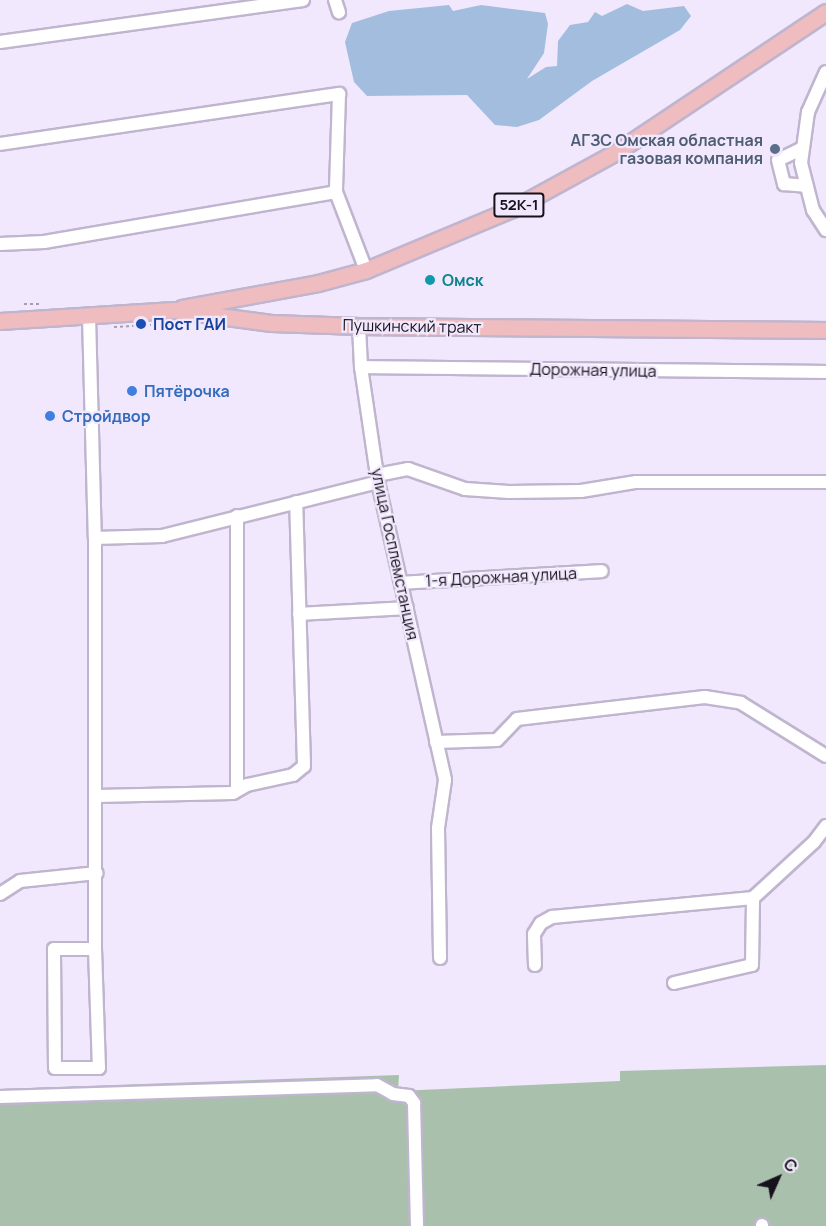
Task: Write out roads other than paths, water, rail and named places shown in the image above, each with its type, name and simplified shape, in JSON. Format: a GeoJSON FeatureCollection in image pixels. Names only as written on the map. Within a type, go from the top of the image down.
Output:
{"type":"FeatureCollection","features":[{"type":"Feature","properties":{"kind":"main road","name":"52К-1"},"geometry":{"type":"LineString","coordinates":[[174,310],[318,283],[366,270],[512,209],[616,152],[826,12]]}},
{"type":"Feature","properties":{"kind":"main road","name":"Пушкинский тракт"},"geometry":{"type":"LineString","coordinates":[[0,321],[174,310],[271,323],[358,326],[826,330]]}},
{"type":"Feature","properties":{"kind":"street"},"geometry":{"type":"LineString","coordinates":[[0,42],[303,0]]}},
{"type":"Feature","properties":{"kind":"street"},"geometry":{"type":"LineString","coordinates":[[826,72],[808,112],[801,149],[805,186],[813,210],[826,230]]}},
{"type":"Feature","properties":{"kind":"street"},"geometry":{"type":"LineString","coordinates":[[0,144],[339,94],[336,192],[366,270]]}},
{"type":"Feature","properties":{"kind":"street"},"geometry":{"type":"LineString","coordinates":[[801,149],[778,160],[784,184],[805,186]]}},
{"type":"Feature","properties":{"kind":"street"},"geometry":{"type":"LineString","coordinates":[[0,244],[44,242],[336,192]]}},
{"type":"Feature","properties":{"kind":"street"},"geometry":{"type":"LineString","coordinates":[[89,316],[95,538],[97,873],[95,949],[99,1068],[55,1068],[54,949],[95,949]]}},
{"type":"Feature","properties":{"kind":"street","name":"улица Госплемстанция"},"geometry":{"type":"LineString","coordinates":[[358,326],[361,368],[378,479],[445,780],[438,828],[441,958]]}},
{"type":"Feature","properties":{"kind":"street","name":"Дорожная улица"},"geometry":{"type":"LineString","coordinates":[[361,368],[826,372]]}},
{"type":"Feature","properties":{"kind":"street"},"geometry":{"type":"LineString","coordinates":[[95,538],[162,536],[296,502],[408,469],[465,489],[509,492],[581,490],[636,482],[826,482]]}},
{"type":"Feature","properties":{"kind":"street"},"geometry":{"type":"LineString","coordinates":[[96,796],[194,796],[237,790],[293,775],[304,766],[296,502]]}},
{"type":"Feature","properties":{"kind":"street"},"geometry":{"type":"LineString","coordinates":[[237,516],[237,790]]}},
{"type":"Feature","properties":{"kind":"street","name":"1-я Дорожная улица"},"geometry":{"type":"LineString","coordinates":[[401,583],[602,572]]}},
{"type":"Feature","properties":{"kind":"street"},"geometry":{"type":"LineString","coordinates":[[299,614],[407,608]]}},
{"type":"Feature","properties":{"kind":"street"},"geometry":{"type":"LineString","coordinates":[[436,742],[497,740],[518,719],[705,697],[741,703],[826,756]]}},
{"type":"Feature","properties":{"kind":"street"},"geometry":{"type":"LineString","coordinates":[[535,966],[534,934],[540,923],[552,917],[753,898],[814,842],[826,826]]}},
{"type":"Feature","properties":{"kind":"street"},"geometry":{"type":"LineString","coordinates":[[0,894],[20,881],[97,873]]}},
{"type":"Feature","properties":{"kind":"street"},"geometry":{"type":"LineString","coordinates":[[674,983],[752,965],[753,898]]}},
{"type":"Feature","properties":{"kind":"street"},"geometry":{"type":"LineString","coordinates":[[0,1097],[377,1085],[393,1094],[409,1096],[414,1103],[417,1226]]}},
{"type":"Feature","properties":{"kind":"water"},"geometry":{"type":"Polygon","coordinates":[[[627,4],[643,11],[684,6],[691,16],[680,30],[592,81],[539,120],[517,127],[495,125],[467,95],[367,96],[354,82],[345,42],[352,23],[389,11],[449,5],[453,11],[481,5],[545,13],[548,24],[544,53],[527,79],[546,67],[557,66],[558,41],[570,25],[588,22],[595,12],[602,16],[627,4]]]}},
{"type":"Feature","properties":{"kind":"place","name":"АГЗС Омская областная газовая компания"},"geometry":{"type":"Point","coordinates":[775,149]}},
{"type":"Feature","properties":{"kind":"place","name":"Омск"},"geometry":{"type":"Point","coordinates":[430,280]}},
{"type":"Feature","properties":{"kind":"place","name":"Пост ГАИ"},"geometry":{"type":"Point","coordinates":[141,324]}},
{"type":"Feature","properties":{"kind":"place","name":"Пятёрочка"},"geometry":{"type":"Point","coordinates":[132,391]}},
{"type":"Feature","properties":{"kind":"place","name":"Стройдвор"},"geometry":{"type":"Point","coordinates":[50,416]}}]}
